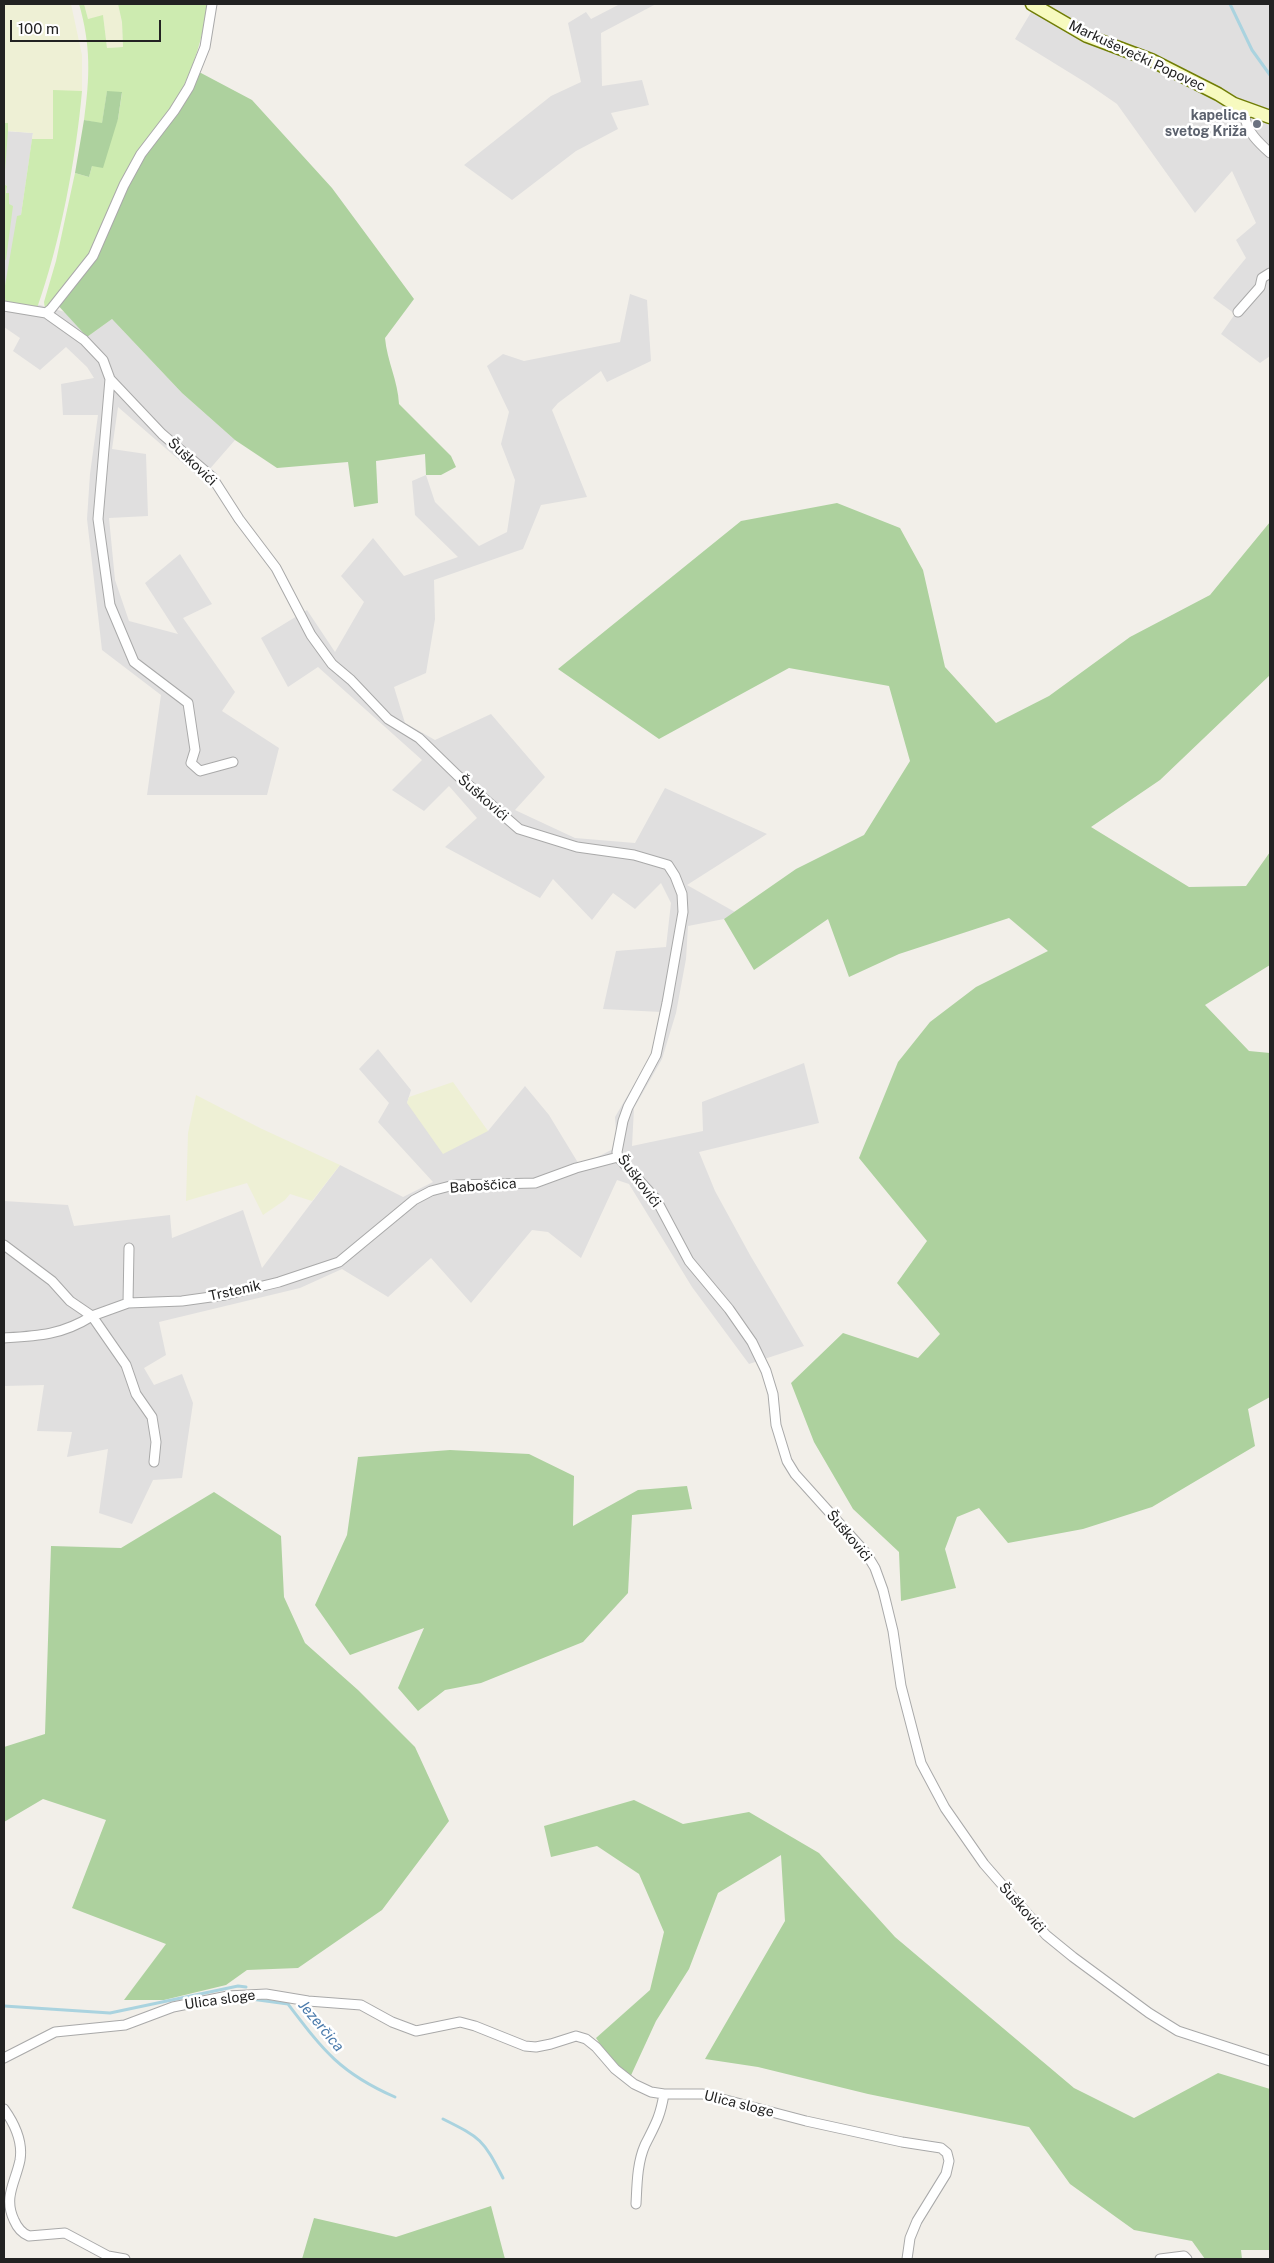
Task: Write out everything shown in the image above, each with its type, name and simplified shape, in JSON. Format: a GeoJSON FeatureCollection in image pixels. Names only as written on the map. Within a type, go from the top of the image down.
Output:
{"type":"FeatureCollection","features":[{"type":"Feature","properties":{"kind":"street"},"geometry":{"type":"LineString","coordinates":[[4,306],[46,313],[52,309],[93,256],[124,185],[141,154],[174,111],[189,87],[205,47],[212,4]]}},
{"type":"Feature","properties":{"kind":"street","name":"Markuševečki Popovec"},"geometry":{"type":"LineString","coordinates":[[1032,4],[1087,36],[1151,60],[1234,104],[1270,118]]}},
{"type":"Feature","properties":{"kind":"street"},"geometry":{"type":"LineString","coordinates":[[1250,110],[1245,116],[1245,122],[1258,142],[1270,153]]}},
{"type":"Feature","properties":{"kind":"street"},"geometry":{"type":"LineString","coordinates":[[1238,312],[1260,287],[1262,278],[1270,273]]}},
{"type":"Feature","properties":{"kind":"street","name":"Šuškovići"},"geometry":{"type":"LineString","coordinates":[[46,313],[84,340],[103,360],[110,379],[162,434],[212,477],[276,568],[311,635],[332,664],[351,680],[388,718],[419,738],[457,776],[519,829],[577,847],[642,858],[668,865],[675,876],[682,894],[683,912],[656,1055],[628,1107],[623,1121],[617,1152],[618,1157],[656,1199],[689,1261],[729,1309],[752,1342],[766,1371],[773,1394],[776,1425],[787,1461],[794,1474],[860,1547],[875,1568],[893,1631],[901,1686],[921,1763],[945,1808],[984,1864],[1046,1935],[1149,2013],[1186,2034],[1270,2061]]}},
{"type":"Feature","properties":{"kind":"street","name":"Šuškovići"},"geometry":{"type":"LineString","coordinates":[[110,379],[98,519],[110,605],[134,662],[188,703],[195,750],[191,763],[200,771],[233,762]]}},
{"type":"Feature","properties":{"kind":"street","name":"Baboščica"},"geometry":{"type":"LineString","coordinates":[[339,1262],[414,1200],[431,1191],[454,1186],[535,1183],[576,1168],[618,1157]]}},
{"type":"Feature","properties":{"kind":"street"},"geometry":{"type":"LineString","coordinates":[[4,1245],[52,1281],[70,1301],[92,1316],[126,1365],[136,1394],[152,1417],[156,1442],[154,1462]]}},
{"type":"Feature","properties":{"kind":"street"},"geometry":{"type":"LineString","coordinates":[[128,1248],[128,1303]]}},
{"type":"Feature","properties":{"kind":"street","name":"Trstenik"},"geometry":{"type":"LineString","coordinates":[[4,1338],[36,1337],[61,1332],[76,1326],[92,1316],[128,1303],[182,1301],[225,1295],[279,1282],[339,1262]]}},
{"type":"Feature","properties":{"kind":"street","name":"Ulica sloge"},"geometry":{"type":"LineString","coordinates":[[4,2058],[55,2032],[125,2025],[173,2007],[228,1996],[266,1994],[308,2001],[361,2005],[392,2022],[416,2031],[460,2022],[525,2046],[536,2047],[576,2036],[586,2039],[596,2047],[615,2069],[634,2084],[651,2092],[664,2094],[704,2094],[806,2121],[902,2142],[941,2148],[947,2153],[949,2161],[946,2174],[916,2221],[910,2238],[907,2259]]}},
{"type":"Feature","properties":{"kind":"street"},"geometry":{"type":"LineString","coordinates":[[636,2204],[639,2166],[644,2146],[656,2126],[664,2094]]}},
{"type":"Feature","properties":{"kind":"street"},"geometry":{"type":"LineString","coordinates":[[4,2109],[12,2121],[18,2137],[20,2159],[10,2190],[9,2202],[17,2227],[29,2236],[65,2233],[108,2256],[125,2259]]}},
{"type":"Feature","properties":{"kind":"street"},"geometry":{"type":"LineString","coordinates":[[1160,2259],[1184,2256],[1187,2259]]}},
{"type":"Feature","properties":{"kind":"shaded area"},"geometry":{"type":"Polygon","coordinates":[[[620,4],[656,4],[601,33],[602,86],[642,80],[649,105],[611,113],[618,129],[576,151],[512,200],[464,165],[551,96],[581,82],[568,23],[586,12],[591,19],[620,4]]]}},
{"type":"Feature","properties":{"kind":"shaded area"},"geometry":{"type":"Polygon","coordinates":[[[1036,4],[1270,4],[1270,356],[1260,363],[1221,334],[1235,314],[1213,298],[1246,258],[1236,240],[1256,223],[1232,171],[1195,213],[1117,104],[1015,39],[1036,4]]]}},
{"type":"Feature","properties":{"kind":"shaded area"},"geometry":{"type":"Polygon","coordinates":[[[4,131],[33,133],[21,215],[4,291],[4,227],[7,186],[4,184],[4,131]]]}},
{"type":"Feature","properties":{"kind":"shaded area"},"geometry":{"type":"Polygon","coordinates":[[[630,294],[647,300],[651,361],[607,382],[601,371],[558,403],[552,410],[587,497],[541,505],[523,549],[434,580],[435,619],[426,673],[394,687],[405,723],[435,740],[491,714],[545,777],[515,810],[575,838],[635,843],[665,788],[767,834],[687,885],[735,912],[724,919],[688,926],[686,959],[676,1013],[662,1059],[634,1108],[632,1146],[703,1131],[702,1102],[804,1063],[819,1123],[699,1152],[715,1191],[750,1255],[804,1346],[749,1364],[692,1287],[629,1184],[617,1180],[581,1258],[548,1232],[532,1230],[471,1303],[431,1258],[388,1297],[342,1269],[300,1288],[159,1322],[166,1355],[144,1368],[154,1385],[182,1374],[193,1403],[182,1478],[153,1480],[132,1524],[99,1513],[108,1449],[67,1457],[72,1432],[37,1431],[44,1385],[4,1386],[4,1201],[68,1205],[74,1226],[170,1215],[172,1238],[243,1210],[262,1268],[340,1165],[403,1197],[433,1182],[378,1122],[389,1103],[359,1069],[378,1049],[411,1090],[407,1103],[488,1131],[525,1086],[549,1115],[580,1166],[617,1147],[615,1117],[653,1052],[661,1012],[603,1009],[616,951],[666,947],[671,903],[661,883],[635,909],[613,893],[592,920],[553,879],[540,898],[445,847],[477,818],[449,786],[424,811],[392,790],[422,760],[318,667],[288,687],[261,638],[307,610],[335,652],[364,602],[341,576],[373,538],[404,576],[458,557],[415,515],[412,481],[426,475],[435,502],[479,546],[507,532],[515,480],[501,444],[509,412],[487,366],[503,354],[524,361],[620,342],[630,294]]]}},
{"type":"Feature","properties":{"kind":"shaded area"},"geometry":{"type":"Polygon","coordinates":[[[4,295],[65,312],[87,337],[112,319],[182,393],[235,440],[201,479],[118,407],[112,449],[146,454],[148,516],[109,518],[115,580],[129,621],[178,634],[145,583],[180,554],[212,604],[183,618],[235,692],[222,711],[279,748],[267,795],[147,795],[161,695],[102,650],[87,519],[90,474],[98,415],[63,415],[61,384],[94,378],[87,367],[66,347],[40,370],[13,351],[20,338],[4,327],[4,295]]]}},
{"type":"Feature","properties":{"kind":"green space"},"geometry":{"type":"Polygon","coordinates":[[[4,4],[71,4],[82,55],[82,91],[54,91],[53,139],[32,139],[33,133],[8,131],[8,123],[4,123],[4,4]]]}},
{"type":"Feature","properties":{"kind":"green space"},"geometry":{"type":"Polygon","coordinates":[[[79,4],[84,4],[88,19],[103,15],[107,48],[123,47],[122,22],[118,4],[208,4],[197,51],[179,96],[87,258],[55,302],[45,309],[44,302],[56,261],[75,173],[89,177],[92,166],[118,119],[122,93],[107,92],[102,124],[84,120],[88,61],[86,33],[79,4]]]}},
{"type":"Feature","properties":{"kind":"green space"},"geometry":{"type":"Polygon","coordinates":[[[84,4],[118,4],[122,22],[123,47],[107,48],[103,16],[88,19],[84,4]]]}},
{"type":"Feature","properties":{"kind":"green space"},"geometry":{"type":"Polygon","coordinates":[[[192,71],[201,73],[252,100],[332,188],[414,299],[385,338],[397,387],[399,404],[451,456],[456,467],[441,475],[426,475],[425,454],[376,461],[378,503],[354,507],[348,462],[277,468],[235,440],[182,393],[112,319],[87,337],[55,302],[87,258],[95,244],[101,227],[192,71]]]}},
{"type":"Feature","properties":{"kind":"green space"},"geometry":{"type":"Polygon","coordinates":[[[53,90],[82,91],[76,145],[60,229],[37,308],[6,304],[4,291],[17,216],[21,215],[32,139],[53,139],[53,90]]]}},
{"type":"Feature","properties":{"kind":"green space"},"geometry":{"type":"Polygon","coordinates":[[[107,91],[122,92],[118,119],[103,168],[92,166],[89,177],[75,173],[84,120],[102,123],[107,91]]]}},
{"type":"Feature","properties":{"kind":"green space"},"geometry":{"type":"Polygon","coordinates":[[[4,123],[8,123],[8,131],[4,184],[4,123]]]}},
{"type":"Feature","properties":{"kind":"green space"},"geometry":{"type":"Polygon","coordinates":[[[4,184],[7,186],[6,193],[9,193],[9,204],[13,206],[6,260],[4,259],[4,184]]]}},
{"type":"Feature","properties":{"kind":"green space"},"geometry":{"type":"Polygon","coordinates":[[[837,503],[900,528],[923,570],[945,667],[996,723],[1049,696],[1130,637],[1210,595],[1270,522],[1270,675],[1160,780],[1091,827],[1189,887],[1246,886],[1270,852],[1270,965],[1205,1005],[1249,1051],[1270,1053],[1270,1397],[1248,1409],[1255,1446],[1152,1507],[1083,1529],[1008,1543],[979,1508],[957,1517],[945,1549],[956,1588],[901,1601],[899,1552],[853,1509],[814,1442],[791,1383],[843,1333],[918,1358],[940,1334],[897,1283],[927,1241],[859,1158],[898,1062],[930,1022],[976,987],[1048,951],[1009,918],[899,954],[849,977],[828,919],[754,970],[724,919],[796,869],[864,835],[910,761],[889,686],[789,668],[659,739],[558,669],[741,521],[837,503]]]}},
{"type":"Feature","properties":{"kind":"green space"},"geometry":{"type":"Polygon","coordinates":[[[453,1082],[488,1131],[443,1154],[407,1103],[409,1097],[453,1082]]]}},
{"type":"Feature","properties":{"kind":"green space"},"geometry":{"type":"Polygon","coordinates":[[[196,1095],[260,1128],[340,1165],[312,1201],[290,1194],[285,1200],[263,1215],[247,1183],[186,1201],[188,1133],[196,1095]]]}},
{"type":"Feature","properties":{"kind":"green space"},"geometry":{"type":"Polygon","coordinates":[[[450,1450],[529,1454],[574,1476],[573,1526],[638,1490],[687,1486],[692,1509],[632,1515],[628,1593],[583,1642],[481,1683],[445,1690],[418,1711],[398,1688],[424,1628],[350,1655],[315,1605],[347,1535],[358,1457],[450,1450]]]}},
{"type":"Feature","properties":{"kind":"green space"},"geometry":{"type":"Polygon","coordinates":[[[214,1492],[281,1536],[284,1597],[305,1643],[358,1690],[415,1747],[449,1821],[382,1910],[298,1968],[247,1970],[226,1985],[164,2000],[124,2000],[166,1944],[72,1908],[106,1820],[43,1799],[4,1822],[4,1747],[45,1734],[51,1546],[121,1548],[214,1492]]]}},
{"type":"Feature","properties":{"kind":"green space"},"geometry":{"type":"Polygon","coordinates":[[[634,1800],[683,1824],[749,1812],[819,1853],[895,1937],[1074,2088],[1134,2118],[1218,2073],[1270,2089],[1270,2250],[1241,2250],[1242,2259],[1205,2259],[1192,2241],[1134,2230],[1070,2184],[1029,2127],[868,2094],[758,2067],[705,2059],[785,1921],[781,1855],[718,1893],[689,1969],[656,2021],[627,2084],[596,2038],[650,1990],[664,1932],[639,1874],[597,1846],[551,1857],[544,1826],[634,1800]]]}},
{"type":"Feature","properties":{"kind":"green space"},"geometry":{"type":"Polygon","coordinates":[[[491,2206],[505,2259],[302,2259],[314,2218],[396,2237],[491,2206]]]}},
{"type":"Feature","properties":{"kind":"waterway"},"geometry":{"type":"LineString","coordinates":[[1230,4],[1252,50],[1270,75]]}},
{"type":"Feature","properties":{"kind":"waterway"},"geometry":{"type":"LineString","coordinates":[[4,2006],[110,2013],[238,1986],[246,1987]]}},
{"type":"Feature","properties":{"kind":"waterway","name":"Jezerčica"},"geometry":{"type":"LineString","coordinates":[[251,1999],[288,2004],[334,2059],[360,2079],[395,2097]]}},
{"type":"Feature","properties":{"kind":"waterway","name":"Jezerčica"},"geometry":{"type":"LineString","coordinates":[[443,2119],[480,2141],[491,2155],[503,2178]]}},
{"type":"Feature","properties":{"kind":"place","name":"kapelica svetog Križa"},"geometry":{"type":"Point","coordinates":[1257,124]}}]}
